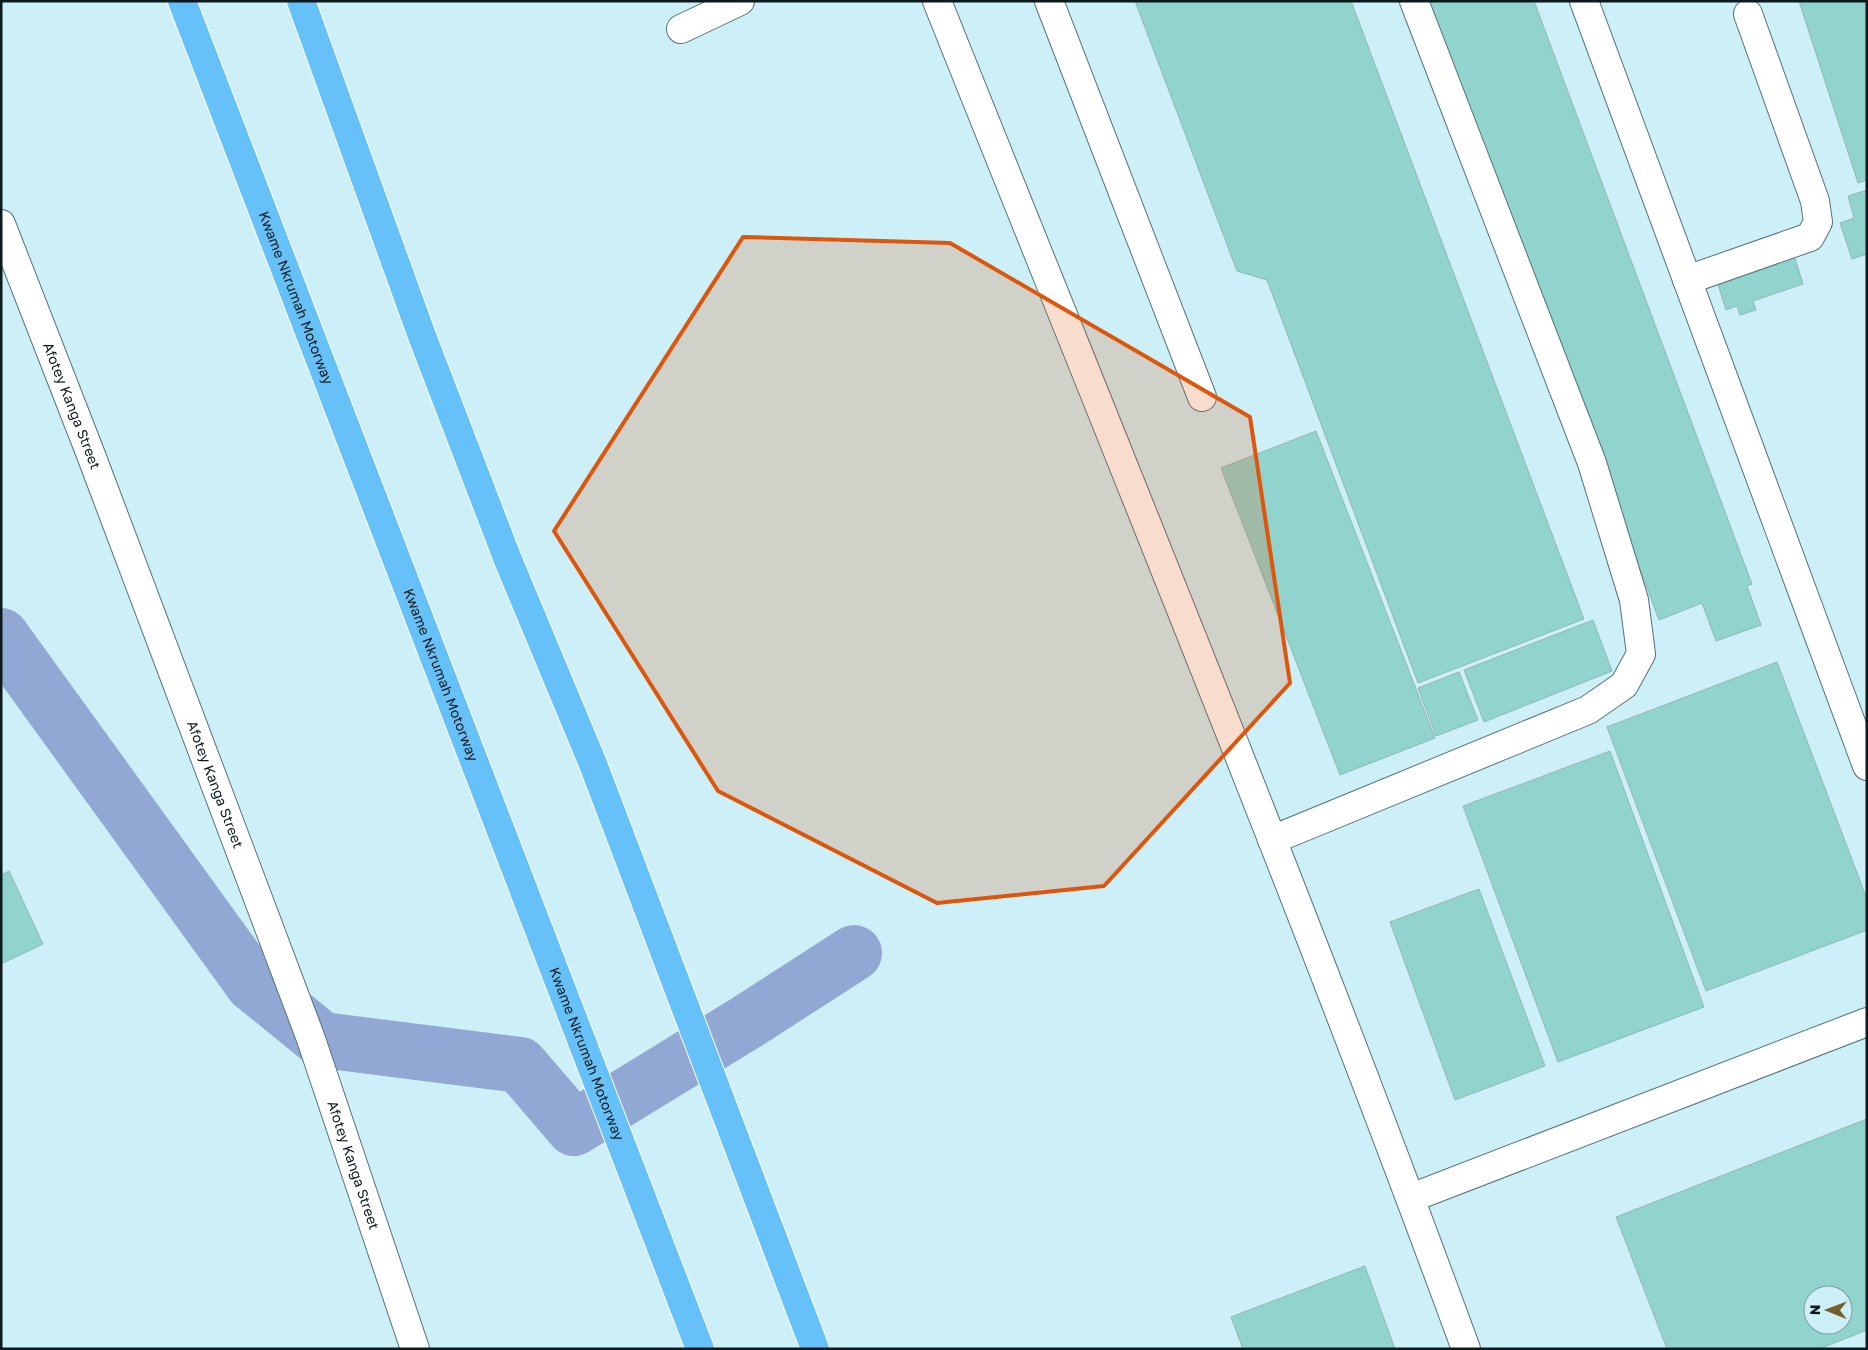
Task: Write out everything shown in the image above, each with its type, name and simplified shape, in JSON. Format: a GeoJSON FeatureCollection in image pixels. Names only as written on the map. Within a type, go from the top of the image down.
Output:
{"type":"FeatureCollection","features":[{"type":"Feature","properties":{"kind":"highway","name":"Kwame Nkrumah Motorway"},"geometry":{"type":"LineString","coordinates":[[182,1],[700,1349]]}},
{"type":"Feature","properties":{"kind":"highway"},"geometry":{"type":"LineString","coordinates":[[301,1],[422,336],[508,560],[593,764],[815,1349]]}},
{"type":"Feature","properties":{"kind":"street"},"geometry":{"type":"LineString","coordinates":[[682,29],[740,1]]}},
{"type":"Feature","properties":{"kind":"street"},"geometry":{"type":"LineString","coordinates":[[937,1],[1272,840],[1411,1198],[1466,1349]]}},
{"type":"Feature","properties":{"kind":"street"},"geometry":{"type":"LineString","coordinates":[[1049,1],[1202,397]]}},
{"type":"Feature","properties":{"kind":"street"},"geometry":{"type":"LineString","coordinates":[[1272,840],[1588,710],[1624,685],[1641,654],[1634,600],[1592,463],[1414,1]]}},
{"type":"Feature","properties":{"kind":"street"},"geometry":{"type":"LineString","coordinates":[[1584,1],[1867,766]]}},
{"type":"Feature","properties":{"kind":"street"},"geometry":{"type":"LineString","coordinates":[[1687,280],[1810,237],[1818,222],[1815,201],[1748,14]]}},
{"type":"Feature","properties":{"kind":"street","name":"Afotey Kanga Street"},"geometry":{"type":"LineString","coordinates":[[1,224],[91,455],[311,1039],[415,1349]]}},
{"type":"Feature","properties":{"kind":"street"},"geometry":{"type":"LineString","coordinates":[[1411,1198],[1867,1022]]}},
{"type":"Feature","properties":{"kind":"highlighted area"},"geometry":{"type":"Polygon","coordinates":[[[743,237],[950,243],[1250,417],[1290,683],[1104,886],[937,903],[718,791],[554,531],[743,237]]]}},
{"type":"Feature","properties":{"kind":"building"},"geometry":{"type":"Polygon","coordinates":[[[1135,1],[1351,1],[1584,619],[1418,683],[1267,280],[1237,271],[1135,1]]]}},
{"type":"Feature","properties":{"kind":"building"},"geometry":{"type":"Polygon","coordinates":[[[1428,1],[1534,1],[1752,584],[1747,586],[1761,625],[1716,641],[1702,603],[1659,620],[1428,1]]]}},
{"type":"Feature","properties":{"kind":"building"},"geometry":{"type":"Polygon","coordinates":[[[1799,1],[1867,1],[1867,180],[1858,183],[1799,1]]]}},
{"type":"Feature","properties":{"kind":"building"},"geometry":{"type":"Polygon","coordinates":[[[1867,190],[1867,254],[1852,259],[1840,223],[1854,218],[1848,196],[1867,190]]]}},
{"type":"Feature","properties":{"kind":"building"},"geometry":{"type":"Polygon","coordinates":[[[1793,252],[1803,284],[1753,301],[1756,310],[1740,315],[1737,306],[1726,310],[1716,278],[1793,252]]]}},
{"type":"Feature","properties":{"kind":"building"},"geometry":{"type":"Polygon","coordinates":[[[1316,431],[1435,738],[1340,775],[1221,468],[1316,431]]]}},
{"type":"Feature","properties":{"kind":"building"},"geometry":{"type":"Polygon","coordinates":[[[1593,620],[1612,671],[1484,722],[1464,670],[1593,620]]]}},
{"type":"Feature","properties":{"kind":"building"},"geometry":{"type":"Polygon","coordinates":[[[1777,662],[1867,899],[1867,930],[1706,991],[1607,727],[1777,662]]]}},
{"type":"Feature","properties":{"kind":"building"},"geometry":{"type":"Polygon","coordinates":[[[1459,672],[1478,720],[1436,736],[1418,688],[1459,672]]]}},
{"type":"Feature","properties":{"kind":"building"},"geometry":{"type":"Polygon","coordinates":[[[1610,751],[1704,1007],[1558,1062],[1463,806],[1610,751]]]}},
{"type":"Feature","properties":{"kind":"building"},"geometry":{"type":"Polygon","coordinates":[[[9,871],[43,944],[1,964],[1,875],[9,871]]]}},
{"type":"Feature","properties":{"kind":"building"},"geometry":{"type":"Polygon","coordinates":[[[1479,889],[1545,1066],[1455,1100],[1390,922],[1479,889]]]}},
{"type":"Feature","properties":{"kind":"building"},"geometry":{"type":"Polygon","coordinates":[[[1867,1119],[1867,1330],[1819,1349],[1667,1349],[1616,1217],[1867,1119]]]}},
{"type":"Feature","properties":{"kind":"building"},"geometry":{"type":"Polygon","coordinates":[[[1365,1266],[1395,1349],[1243,1349],[1231,1317],[1365,1266]]]}},
{"type":"Feature","properties":{"kind":"waterway"},"geometry":{"type":"LineString","coordinates":[[1,636],[253,984],[322,1040],[520,1065],[574,1128],[747,1022],[854,953]]}}]}
